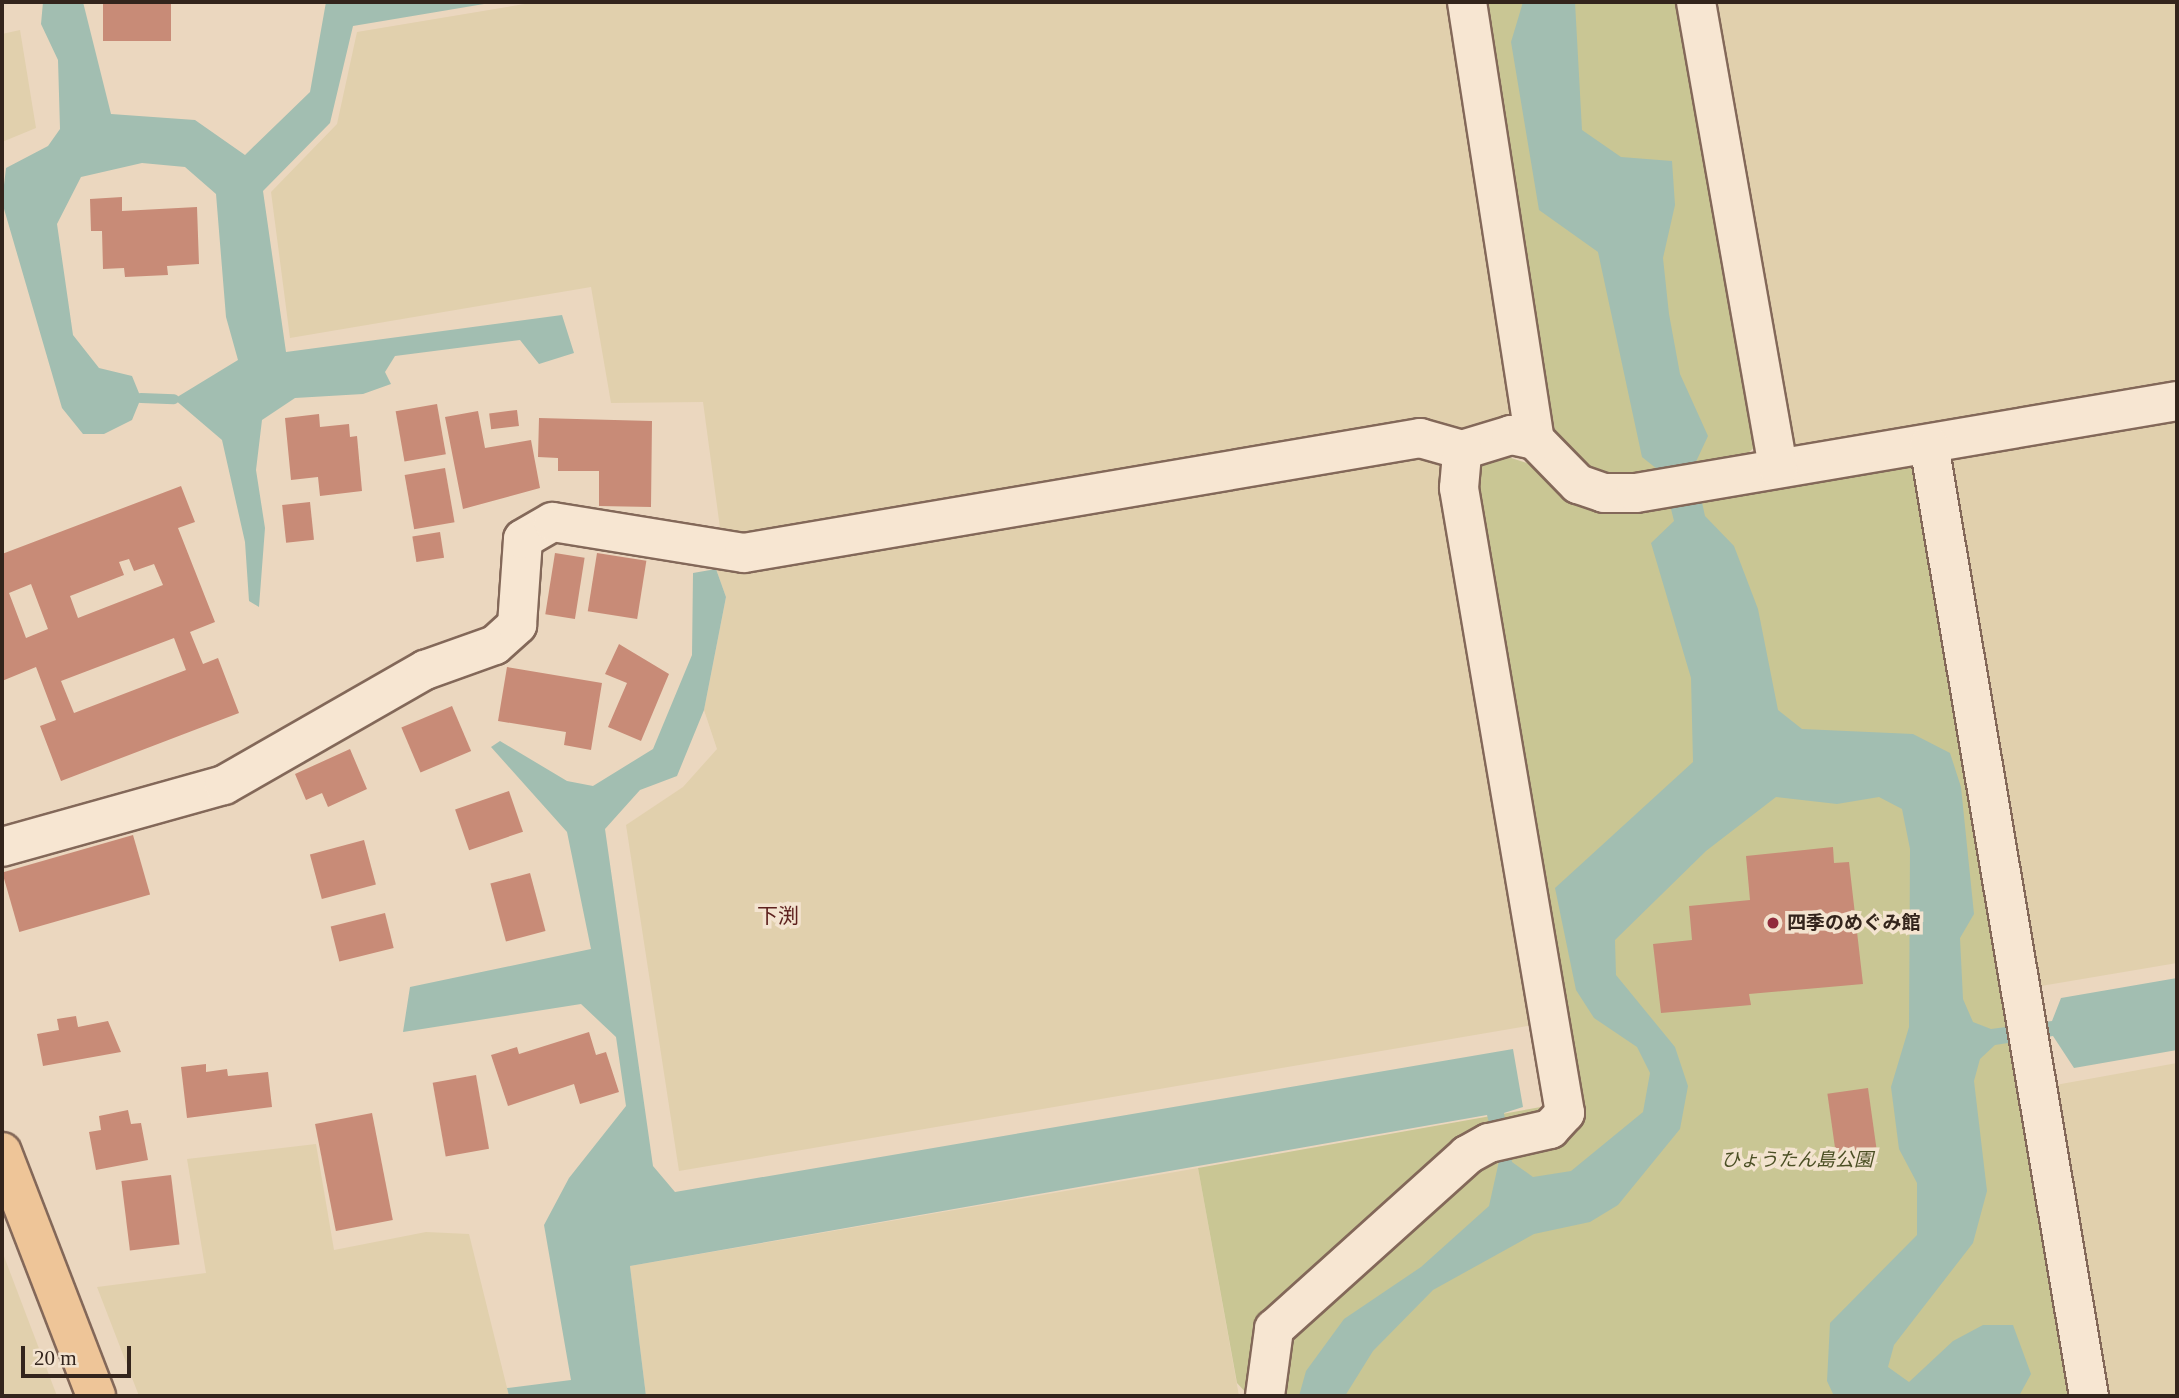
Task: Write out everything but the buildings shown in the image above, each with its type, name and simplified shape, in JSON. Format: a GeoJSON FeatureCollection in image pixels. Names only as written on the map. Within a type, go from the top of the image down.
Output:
{"type":"FeatureCollection","features":[{"type":"Feature","properties":{"kind":"main road"},"geometry":{"type":"LineString","coordinates":[[2,1152],[96,1396]]}},
{"type":"Feature","properties":{"kind":"street"},"geometry":{"type":"LineString","coordinates":[[1466,2],[1535,440]]}},
{"type":"Feature","properties":{"kind":"street"},"geometry":{"type":"LineString","coordinates":[[1696,2],[1778,468]]}},
{"type":"Feature","properties":{"kind":"street"},"geometry":{"type":"LineString","coordinates":[[2,847],[224,785],[425,670],[495,645],[517,625],[523,539],[554,522],[744,553],[1420,438],[1462,450],[1511,435],[1535,440],[1578,484],[1604,493],[1636,493],[2177,401]]}},
{"type":"Feature","properties":{"kind":"street"},"geometry":{"type":"LineString","coordinates":[[1928,444],[2089,1396]]}},
{"type":"Feature","properties":{"kind":"street"},"geometry":{"type":"LineString","coordinates":[[1265,1396],[1274,1329],[1467,1155],[1502,1140],[1550,1129],[1565,1113],[1564,1091],[1460,488],[1462,450]]}},
{"type":"Feature","properties":{"kind":"shaded area"},"geometry":{"type":"Polygon","coordinates":[[[43,2],[83,2],[111,114],[195,120],[245,155],[310,92],[326,2],[496,2],[353,26],[330,123],[263,191],[286,352],[562,315],[574,353],[539,364],[520,340],[395,356],[385,372],[391,384],[363,394],[295,398],[262,420],[256,470],[265,528],[259,607],[249,601],[245,542],[222,440],[174,399],[238,360],[226,317],[216,194],[185,167],[142,163],[81,177],[57,224],[73,335],[99,368],[132,376],[141,398],[132,420],[104,434],[83,434],[62,408],[2,202],[6,168],[48,146],[60,129],[58,60],[41,24],[43,2]]]}},
{"type":"Feature","properties":{"kind":"shaded area"},"geometry":{"type":"Polygon","coordinates":[[[537,2],[1459,2],[1522,407],[1436,450],[1539,1024],[679,1171],[626,825],[683,787],[717,749],[704,710],[726,597],[716,569],[720,528],[703,402],[611,403],[591,287],[290,338],[271,192],[337,124],[357,32],[537,2]]]}},
{"type":"Feature","properties":{"kind":"shaded area"},"geometry":{"type":"Polygon","coordinates":[[[1523,2],[1575,2],[1582,130],[1621,157],[1672,161],[1675,205],[1663,258],[1669,314],[1680,374],[1708,436],[1694,466],[1705,516],[1734,546],[1758,609],[1778,710],[1802,729],[1913,734],[1950,753],[1961,787],[1974,914],[1960,938],[1963,999],[1973,1022],[1991,1029],[2052,1021],[2061,998],[2177,978],[2177,1050],[2074,1068],[2053,1036],[1995,1045],[1980,1059],[1974,1081],[1987,1191],[1973,1243],[1894,1345],[1888,1367],[1909,1382],[1953,1341],[1983,1325],[2013,1325],[2031,1374],[2019,1396],[1834,1396],[1827,1381],[1830,1323],[1917,1235],[1917,1183],[1899,1149],[1891,1087],[1909,1027],[1910,849],[1902,809],[1879,797],[1837,804],[1776,797],[1706,851],[1615,940],[1616,975],[1675,1047],[1688,1086],[1680,1129],[1618,1205],[1590,1222],[1534,1234],[1433,1290],[1373,1351],[1345,1396],[1299,1396],[1306,1371],[1344,1319],[1421,1267],[1489,1206],[1499,1161],[1487,1115],[630,1266],[646,1396],[509,1396],[507,1388],[571,1380],[544,1225],[569,1178],[626,1106],[616,1037],[581,1004],[403,1032],[410,987],[591,949],[567,832],[491,747],[500,741],[567,781],[593,786],[653,749],[692,655],[693,573],[716,569],[726,597],[704,710],[677,776],[640,790],[605,829],[653,1166],[675,1192],[1513,1049],[1523,1107],[1504,1113],[1512,1162],[1533,1177],[1571,1171],[1643,1112],[1650,1073],[1637,1047],[1594,1018],[1576,990],[1555,888],[1693,762],[1691,678],[1651,543],[1674,521],[1662,473],[1642,457],[1598,252],[1539,210],[1511,42],[1523,2]]]}},
{"type":"Feature","properties":{"kind":"shaded area"},"geometry":{"type":"Polygon","coordinates":[[[1713,2],[2177,2],[2177,382],[1790,448],[1713,2]]]}},
{"type":"Feature","properties":{"kind":"shaded area"},"geometry":{"type":"Polygon","coordinates":[[[20,30],[36,128],[2,142],[2,34],[20,30]]]}},
{"type":"Feature","properties":{"kind":"shaded area"},"geometry":{"type":"Polygon","coordinates":[[[2177,415],[2177,963],[2035,987],[1945,455],[2177,415]]]}},
{"type":"Feature","properties":{"kind":"shaded area"},"geometry":{"type":"Polygon","coordinates":[[[2177,1063],[2177,1396],[2102,1396],[2050,1086],[2177,1063]]]}},
{"type":"Feature","properties":{"kind":"shaded area"},"geometry":{"type":"Polygon","coordinates":[[[316,1144],[334,1250],[426,1232],[469,1234],[509,1396],[139,1396],[97,1287],[206,1273],[187,1159],[316,1144]]]}},
{"type":"Feature","properties":{"kind":"shaded area"},"geometry":{"type":"Polygon","coordinates":[[[1198,1168],[1239,1396],[646,1396],[630,1266],[1198,1168]]]}},
{"type":"Feature","properties":{"kind":"shaded area"},"geometry":{"type":"Polygon","coordinates":[[[2,1251],[57,1396],[2,1396],[2,1251]]]}},
{"type":"Feature","properties":{"kind":"green space"},"geometry":{"type":"Polygon","coordinates":[[[1483,2],[1685,2],[1763,439],[1743,458],[1634,482],[1594,479],[1556,437],[1483,2]]]}},
{"type":"Feature","properties":{"kind":"green space","name":"ひょうたん島公園"},"geometry":{"type":"Polygon","coordinates":[[[1505,456],[1530,464],[1580,502],[1894,462],[1919,471],[2074,1396],[1249,1396],[1237,1383],[1198,1168],[1552,1105],[1469,488],[1483,461],[1505,456]]]}},
{"type":"Feature","properties":{"kind":"waterway"},"geometry":{"type":"LineString","coordinates":[[141,398],[174,399]]}},
{"type":"Feature","properties":{"kind":"place","name":"四季のめぐみ館"},"geometry":{"type":"Point","coordinates":[1773,923]}},
{"type":"Feature","properties":{"kind":"district","name":"下渕"},"geometry":{"type":"Point","coordinates":[778,916]}}]}
